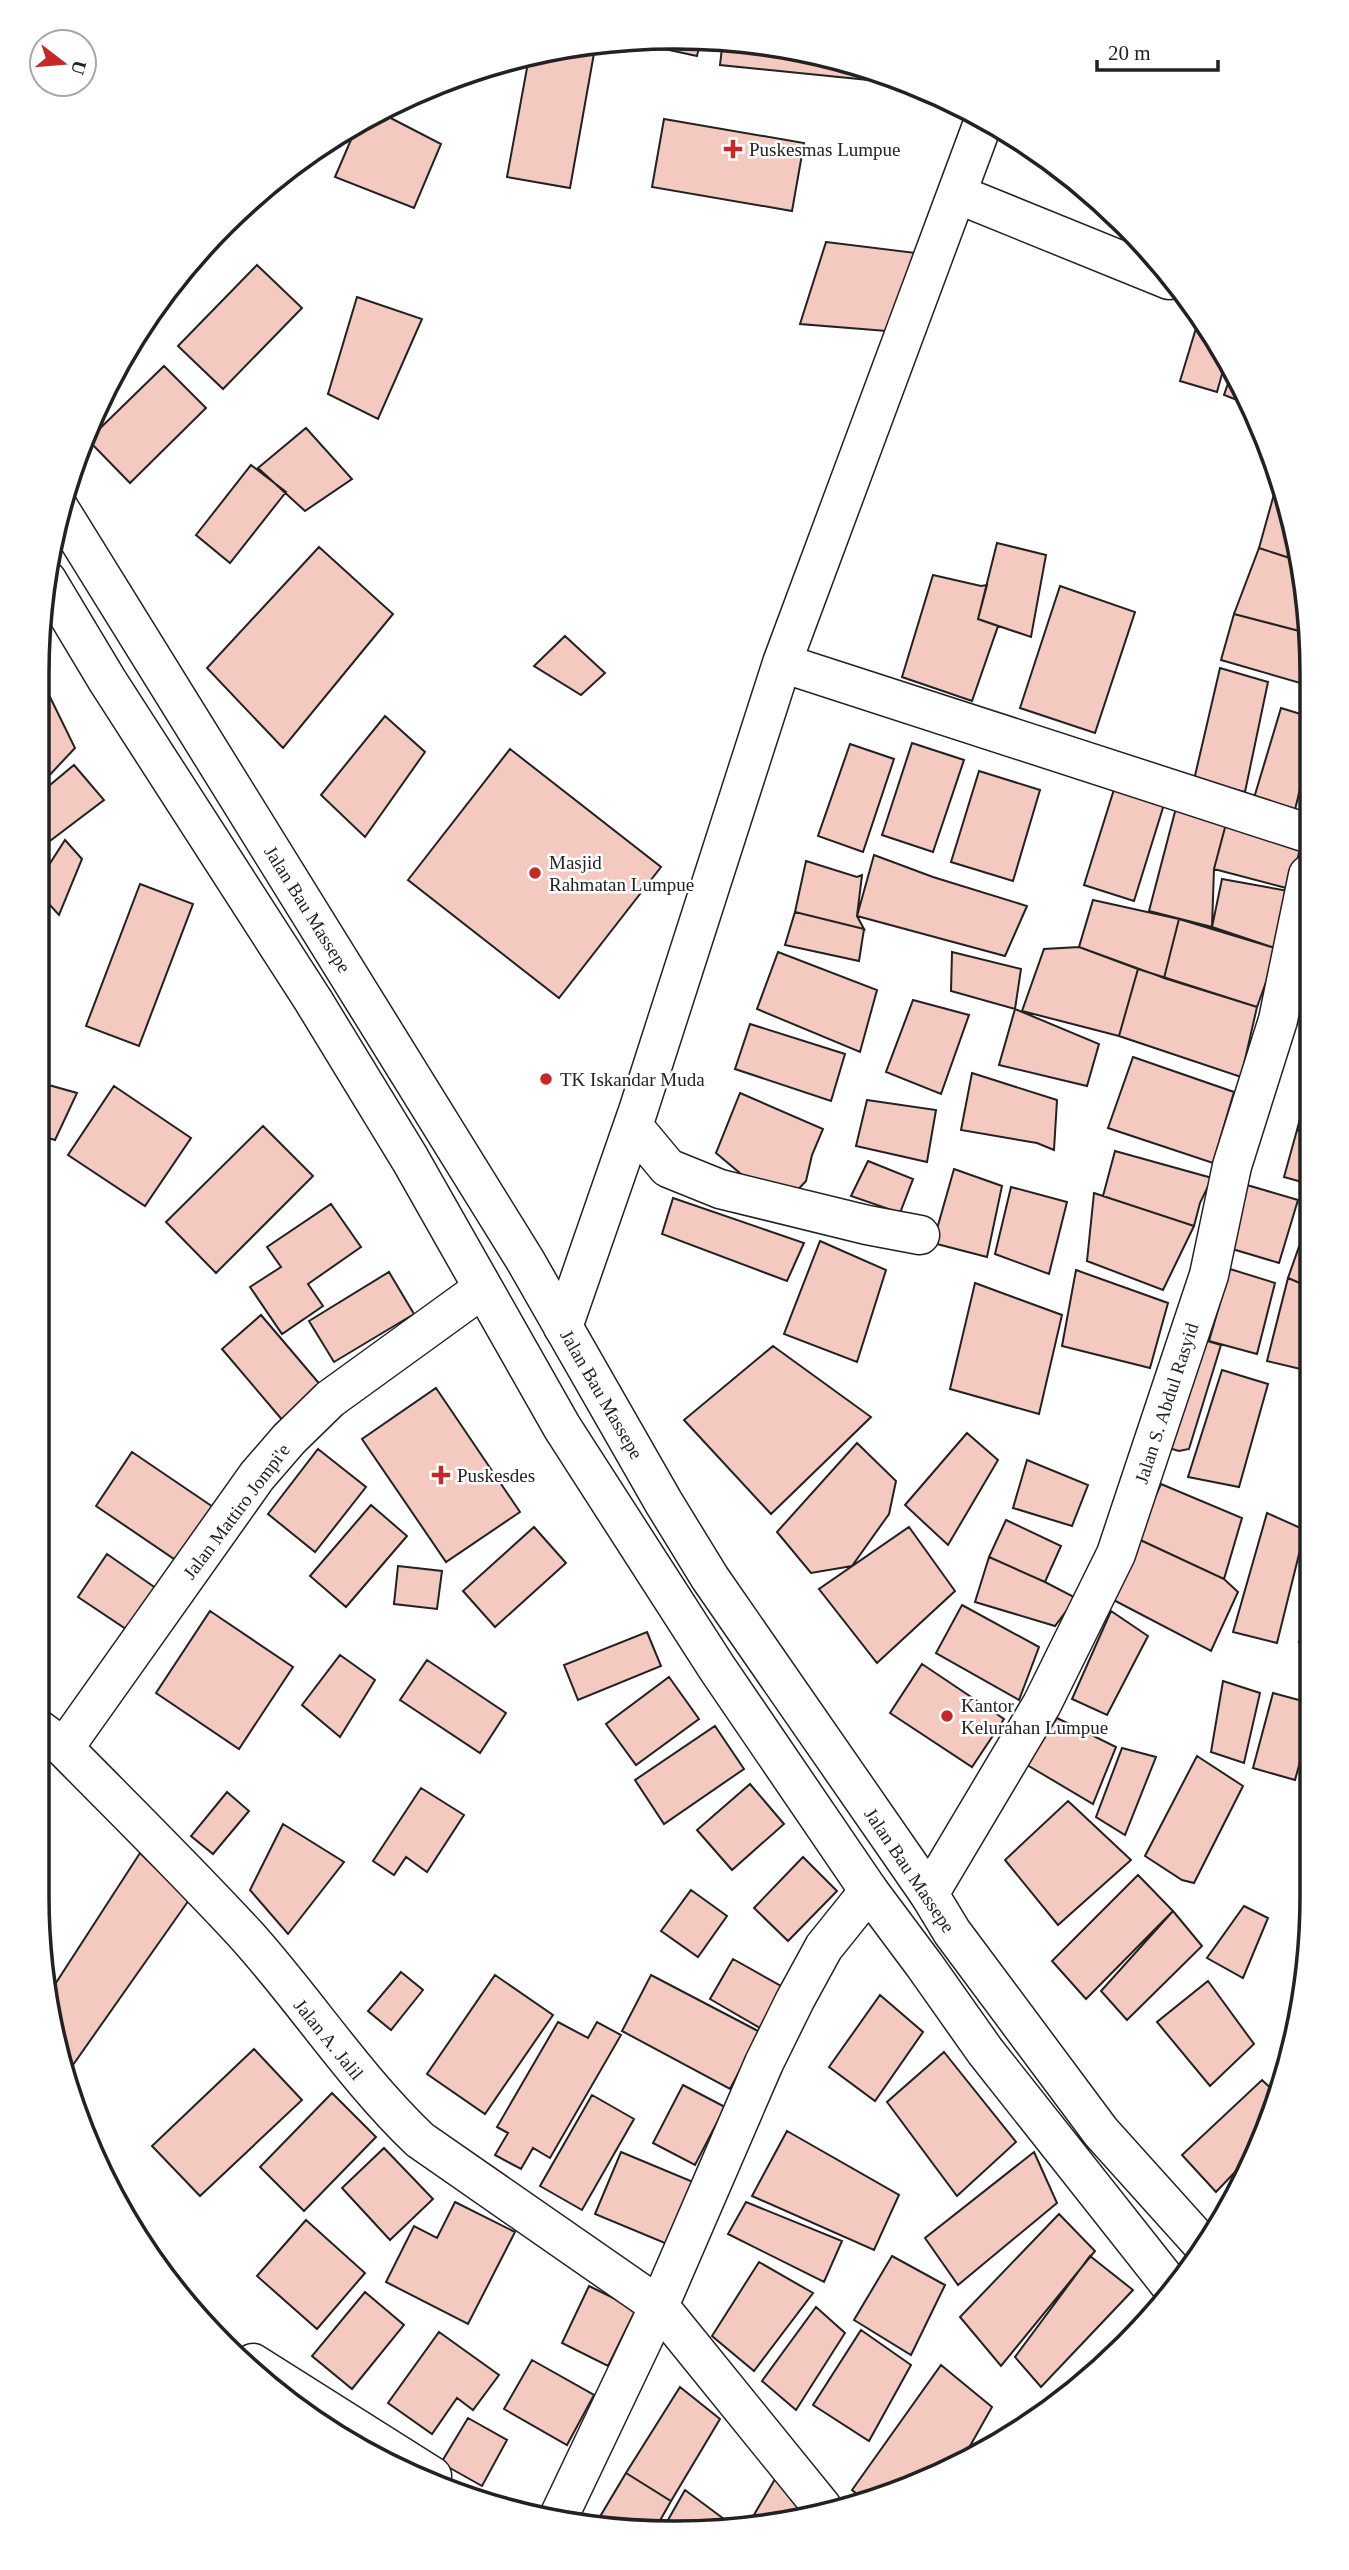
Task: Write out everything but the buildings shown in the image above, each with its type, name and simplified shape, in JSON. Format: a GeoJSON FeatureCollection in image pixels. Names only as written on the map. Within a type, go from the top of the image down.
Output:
{"type":"FeatureCollection","features":[{"type":"Feature","properties":{"kind":"main road"},"geometry":{"type":"LineString","coordinates":[[564,1327],[633,1126],[782,663],[981,130]]}},
{"type":"Feature","properties":{"kind":"main road"},"geometry":{"type":"LineString","coordinates":[[957,194],[1155,274]]}},
{"type":"Feature","properties":{"kind":"main road","name":"Jalan Bau Massepe"},"geometry":{"type":"LineString","coordinates":[[68,522],[518,1249],[710,1578],[929,1894],[952,1932],[1101,2132],[1197,2239]]}},
{"type":"Feature","properties":{"kind":"main road"},"geometry":{"type":"LineString","coordinates":[[54,592],[410,1159],[569,1438],[718,1668],[869,1891],[993,2062],[1167,2281]]}},
{"type":"Feature","properties":{"kind":"main road"},"geometry":{"type":"LineString","coordinates":[[782,663],[1300,831]]}},
{"type":"Feature","properties":{"kind":"main road","name":"Jalan S. Abdul Rasyid"},"geometry":{"type":"LineString","coordinates":[[929,1894],[1042,1704],[1116,1554],[1209,1275],[1232,1166],[1278,1020],[1300,914]]}},
{"type":"Feature","properties":{"kind":"main road"},"geometry":{"type":"LineString","coordinates":[[633,1126],[668,1168],[720,1189],[867,1225],[920,1235]]}},
{"type":"Feature","properties":{"kind":"main road","name":"Jalan Mattiro Jompi'e"},"geometry":{"type":"LineString","coordinates":[[51,1738],[289,1439],[330,1399],[482,1289]]}},
{"type":"Feature","properties":{"kind":"main road","name":"Jalan A. Jalil"},"geometry":{"type":"LineString","coordinates":[[51,1738],[248,1938],[359,2077],[420,2140],[659,2306],[819,2504]]}},
{"type":"Feature","properties":{"kind":"main road"},"geometry":{"type":"LineString","coordinates":[[562,2511],[659,2306],[764,2063],[795,2000],[824,1947],[869,1891]]}},
{"type":"Feature","properties":{"kind":"main road"},"geometry":{"type":"LineString","coordinates":[[277,2378],[407,2460]]}},
{"type":"Feature","properties":{"kind":"place","name":"Puskesmas Lumpue"},"geometry":{"type":"Point","coordinates":[733,149]}},
{"type":"Feature","properties":{"kind":"place","name":"Masjid Rahmatan Lumpue"},"geometry":{"type":"Point","coordinates":[535,873]}},
{"type":"Feature","properties":{"kind":"place","name":"TK Iskandar Muda"},"geometry":{"type":"Point","coordinates":[546,1079]}},
{"type":"Feature","properties":{"kind":"place","name":"Puskesdes"},"geometry":{"type":"Point","coordinates":[441,1475]}},
{"type":"Feature","properties":{"kind":"place","name":"Kantor Kelurahan Lumpue"},"geometry":{"type":"Point","coordinates":[947,1716]}}]}
